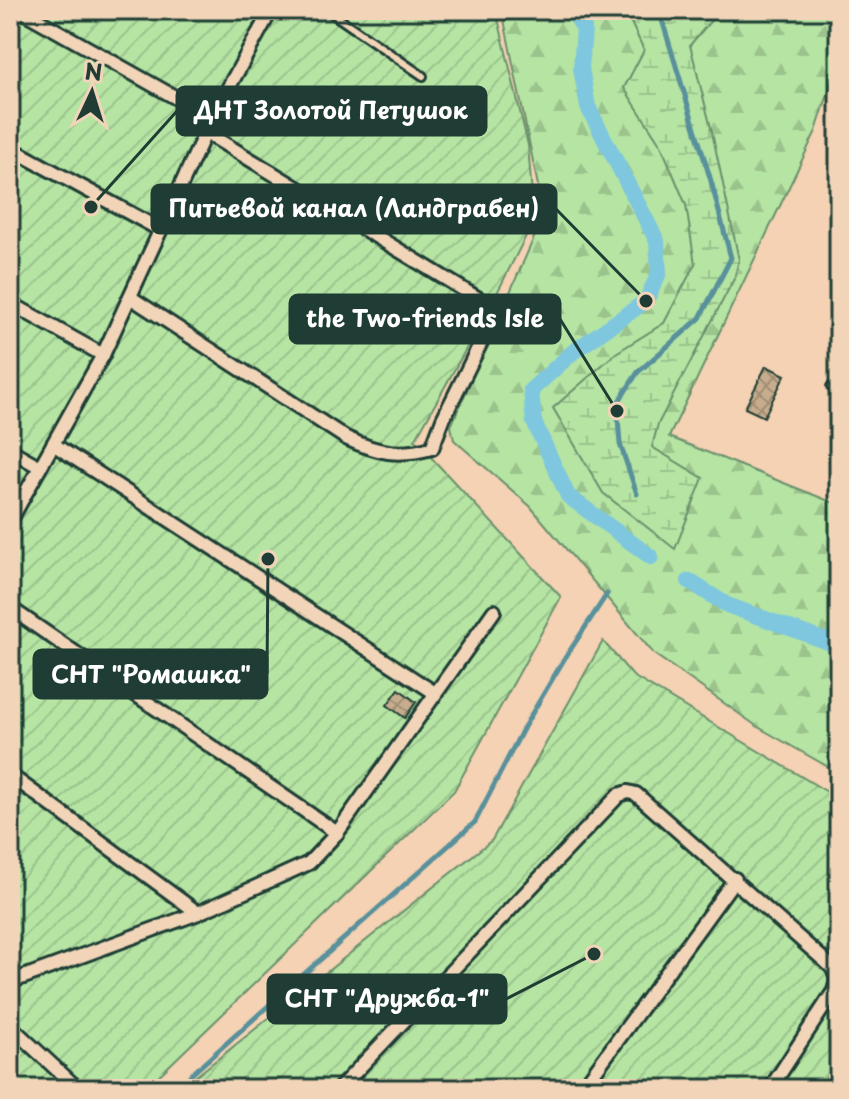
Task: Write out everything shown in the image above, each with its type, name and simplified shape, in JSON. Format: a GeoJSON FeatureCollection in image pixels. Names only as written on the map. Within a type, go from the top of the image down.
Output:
{"type":"FeatureCollection","features":[{"type":"Feature","properties":{"kind":"street"},"geometry":{"type":"LineString","coordinates":[[20,10],[212,118]]}},
{"type":"Feature","properties":{"kind":"street"},"geometry":{"type":"LineString","coordinates":[[10,521],[103,355],[205,132],[271,10]]}},
{"type":"Feature","properties":{"kind":"street"},"geometry":{"type":"LineString","coordinates":[[130,297],[346,438],[375,452],[410,454],[432,448],[443,419],[497,310],[205,132]]}},
{"type":"Feature","properties":{"kind":"street"},"geometry":{"type":"LineString","coordinates":[[10,148],[159,229]]}},
{"type":"Feature","properties":{"kind":"street"},"geometry":{"type":"LineString","coordinates":[[10,303],[103,355]]}},
{"type":"Feature","properties":{"kind":"street"},"geometry":{"type":"LineString","coordinates":[[53,444],[435,693]]}},
{"type":"Feature","properties":{"kind":"street"},"geometry":{"type":"LineString","coordinates":[[10,450],[40,467]]}},
{"type":"Feature","properties":{"kind":"street"},"geometry":{"type":"LineString","coordinates":[[10,608],[337,833]]}},
{"type":"Feature","properties":{"kind":"street"},"geometry":{"type":"LineString","coordinates":[[10,982],[198,913],[309,863],[337,833],[494,611]]}},
{"type":"Feature","properties":{"kind":"street"},"geometry":{"type":"LineString","coordinates":[[10,775],[198,913]]}},
{"type":"Feature","properties":{"kind":"street"},"geometry":{"type":"LineString","coordinates":[[339,1089],[619,795],[628,792],[636,794],[833,968],[837,980],[834,991],[770,1089]]}},
{"type":"Feature","properties":{"kind":"street"},"geometry":{"type":"LineString","coordinates":[[582,1089],[735,879]]}},
{"type":"Feature","properties":{"kind":"street"},"geometry":{"type":"LineString","coordinates":[[10,1026],[78,1089]]}},
{"type":"Feature","properties":{"kind":"lane"},"geometry":{"type":"LineString","coordinates":[[327,10],[423,76]]}},
{"type":"Feature","properties":{"kind":"lane"},"geometry":{"type":"LineString","coordinates":[[831,387],[839,391]]}},
{"type":"Feature","properties":{"kind":"green space"},"geometry":{"type":"Polygon","coordinates":[[[10,10],[496,10],[528,145],[534,220],[494,299],[415,440],[561,597],[454,791],[145,1089],[10,1089],[10,10]]]}},
{"type":"Feature","properties":{"kind":"green space"},"geometry":{"type":"Polygon","coordinates":[[[502,10],[839,10],[839,60],[816,131],[669,437],[839,505],[839,773],[758,727],[654,654],[530,506],[454,440],[451,426],[544,215],[502,10]]]}},
{"type":"Feature","properties":{"kind":"green space"},"geometry":{"type":"Polygon","coordinates":[[[625,10],[720,10],[690,45],[739,260],[734,279],[658,424],[652,447],[703,478],[675,549],[603,493],[553,408],[616,353],[664,323],[695,264],[686,205],[661,145],[624,88],[644,50],[625,10]]]}},
{"type":"Feature","properties":{"kind":"green space"},"geometry":{"type":"Polygon","coordinates":[[[603,641],[633,676],[839,799],[839,1068],[826,1077],[823,1089],[180,1089],[492,840],[603,641]]]}},
{"type":"Feature","properties":{"kind":"building"},"geometry":{"type":"Polygon","coordinates":[[[766,366],[785,375],[764,417],[745,408],[766,366]]]}},
{"type":"Feature","properties":{"kind":"building"},"geometry":{"type":"Polygon","coordinates":[[[399,689],[416,702],[405,718],[387,705],[399,689]]]}},
{"type":"Feature","properties":{"kind":"waterway"},"geometry":{"type":"LineString","coordinates":[[572,10],[584,29],[581,68],[588,107],[657,241],[659,273],[646,301],[573,352],[531,390],[534,422],[568,496],[651,557]]}},
{"type":"Feature","properties":{"kind":"waterway"},"geometry":{"type":"LineString","coordinates":[[637,494],[620,444],[617,404],[638,372],[700,318],[731,258],[659,10]]}},
{"type":"Feature","properties":{"kind":"waterway"},"geometry":{"type":"LineString","coordinates":[[689,581],[727,605],[828,642],[839,632]]}},
{"type":"Feature","properties":{"kind":"waterway"},"geometry":{"type":"LineString","coordinates":[[175,1089],[475,822],[524,727],[607,594]]}},
{"type":"Feature","properties":{"kind":"place","name":"ДНТ Золотой Петушок"},"geometry":{"type":"Point","coordinates":[91,207]}},
{"type":"Feature","properties":{"kind":"place","name":"Питьевой канал (Ландграбен)"},"geometry":{"type":"Point","coordinates":[646,301]}},
{"type":"Feature","properties":{"kind":"place","name":"the Two-friends Isle"},"geometry":{"type":"Point","coordinates":[617,411]}},
{"type":"Feature","properties":{"kind":"place","name":"СНТ \"Ромашка\""},"geometry":{"type":"Point","coordinates":[268,559]}},
{"type":"Feature","properties":{"kind":"place","name":"СНТ \"Дружба-1\""},"geometry":{"type":"Point","coordinates":[594,954]}}]}
